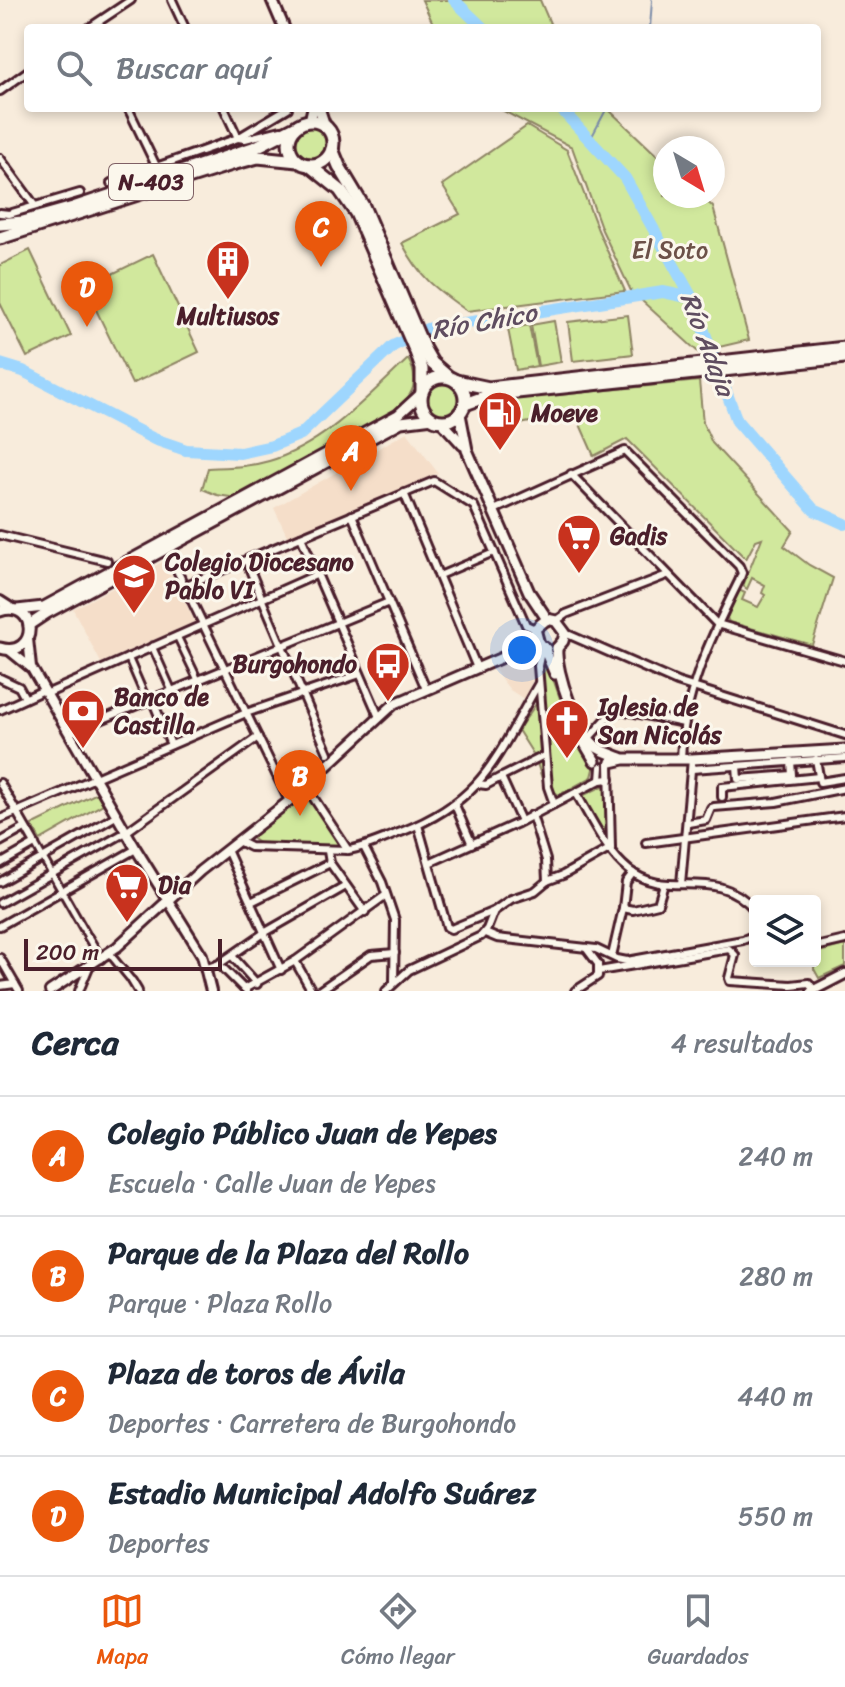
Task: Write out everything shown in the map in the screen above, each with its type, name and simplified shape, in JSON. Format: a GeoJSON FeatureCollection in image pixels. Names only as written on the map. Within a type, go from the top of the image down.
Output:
{"type":"FeatureCollection","features":[{"type":"Feature","properties":{"kind":"highway"},"geometry":{"type":"LineString","coordinates":[[310,121],[325,126],[332,137],[332,149],[339,166],[363,206],[420,350],[423,407],[437,420],[454,418],[462,409],[490,395],[679,371]]}},
{"type":"Feature","properties":{"kind":"highway","name":"N-403"},"geometry":{"type":"LineString","coordinates":[[0,224],[23,222],[87,203],[256,147],[310,121]]}},
{"type":"Feature","properties":{"kind":"highway"},"geometry":{"type":"LineString","coordinates":[[295,127],[289,142],[293,156],[340,190],[356,213],[408,322]]}},
{"type":"Feature","properties":{"kind":"highway"},"geometry":{"type":"LineString","coordinates":[[304,163],[323,161],[332,149]]}},
{"type":"Feature","properties":{"kind":"highway","name":"N-403"},"geometry":{"type":"LineString","coordinates":[[0,238],[258,157],[304,163]]}},
{"type":"Feature","properties":{"kind":"highway"},"geometry":{"type":"LineString","coordinates":[[753,363],[845,348]]}},
{"type":"Feature","properties":{"kind":"highway"},"geometry":{"type":"LineString","coordinates":[[420,350],[464,391],[462,409]]}},
{"type":"Feature","properties":{"kind":"highway"},"geometry":{"type":"LineString","coordinates":[[422,392],[430,381],[452,379],[489,388],[845,357]]}},
{"type":"Feature","properties":{"kind":"main road"},"geometry":{"type":"LineString","coordinates":[[272,0],[282,24]]}},
{"type":"Feature","properties":{"kind":"main road"},"geometry":{"type":"LineString","coordinates":[[310,121],[312,112]]}},
{"type":"Feature","properties":{"kind":"main road"},"geometry":{"type":"LineString","coordinates":[[320,112],[325,126]]}},
{"type":"Feature","properties":{"kind":"main road"},"geometry":{"type":"LineString","coordinates":[[9,610],[44,607],[398,415],[422,392]]}},
{"type":"Feature","properties":{"kind":"main road"},"geometry":{"type":"LineString","coordinates":[[462,409],[467,450],[529,592],[539,638],[570,716],[604,760]]}},
{"type":"Feature","properties":{"kind":"main road"},"geometry":{"type":"LineString","coordinates":[[29,625],[401,422],[437,420],[467,450]]}},
{"type":"Feature","properties":{"kind":"main road"},"geometry":{"type":"LineString","coordinates":[[529,592],[565,633],[557,648],[550,650],[539,638]]}},
{"type":"Feature","properties":{"kind":"main road"},"geometry":{"type":"LineString","coordinates":[[4,649],[16,649],[28,639],[27,619],[9,610]]}},
{"type":"Feature","properties":{"kind":"main road"},"geometry":{"type":"LineString","coordinates":[[539,638],[552,620]]}},
{"type":"Feature","properties":{"kind":"main road"},"geometry":{"type":"LineString","coordinates":[[557,648],[557,661],[572,707],[604,760]]}},
{"type":"Feature","properties":{"kind":"main road"},"geometry":{"type":"LineString","coordinates":[[604,760],[688,763],[845,746]]}},
{"type":"Feature","properties":{"kind":"street"},"geometry":{"type":"LineString","coordinates":[[95,24],[131,0]]}},
{"type":"Feature","properties":{"kind":"street"},"geometry":{"type":"LineString","coordinates":[[172,0],[183,24]]}},
{"type":"Feature","properties":{"kind":"street"},"geometry":{"type":"LineString","coordinates":[[0,91],[24,74]]}},
{"type":"Feature","properties":{"kind":"street"},"geometry":{"type":"LineString","coordinates":[[130,112],[157,168]]}},
{"type":"Feature","properties":{"kind":"street"},"geometry":{"type":"LineString","coordinates":[[226,112],[238,138]]}},
{"type":"Feature","properties":{"kind":"street"},"geometry":{"type":"LineString","coordinates":[[111,183],[238,138],[281,112]]}},
{"type":"Feature","properties":{"kind":"street"},"geometry":{"type":"LineString","coordinates":[[238,138],[295,127]]}},
{"type":"Feature","properties":{"kind":"street"},"geometry":{"type":"LineString","coordinates":[[0,158],[35,206]]}},
{"type":"Feature","properties":{"kind":"street"},"geometry":{"type":"LineString","coordinates":[[0,213],[80,193]]}},
{"type":"Feature","properties":{"kind":"street"},"geometry":{"type":"LineString","coordinates":[[494,510],[625,451],[739,566],[742,573],[717,624],[692,687],[684,723],[688,823],[681,884]]}},
{"type":"Feature","properties":{"kind":"street"},"geometry":{"type":"LineString","coordinates":[[571,474],[717,624],[845,661]]}},
{"type":"Feature","properties":{"kind":"street"},"geometry":{"type":"LineString","coordinates":[[184,586],[434,481],[454,492],[474,506],[526,625],[539,638],[545,755],[549,792],[554,804]]}},
{"type":"Feature","properties":{"kind":"street"},"geometry":{"type":"LineString","coordinates":[[404,493],[477,668]]}},
{"type":"Feature","properties":{"kind":"street"},"geometry":{"type":"LineString","coordinates":[[352,515],[426,689]]}},
{"type":"Feature","properties":{"kind":"street"},"geometry":{"type":"LineString","coordinates":[[0,535],[107,561]]}},
{"type":"Feature","properties":{"kind":"street"},"geometry":{"type":"LineString","coordinates":[[301,537],[379,717]]}},
{"type":"Feature","properties":{"kind":"street"},"geometry":{"type":"LineString","coordinates":[[438,576],[495,552]]}},
{"type":"Feature","properties":{"kind":"street"},"geometry":{"type":"LineString","coordinates":[[170,556],[289,801]]}},
{"type":"Feature","properties":{"kind":"street"},"geometry":{"type":"LineString","coordinates":[[246,560],[328,753]]}},
{"type":"Feature","properties":{"kind":"street"},"geometry":{"type":"LineString","coordinates":[[0,710],[318,574]]}},
{"type":"Feature","properties":{"kind":"street"},"geometry":{"type":"LineString","coordinates":[[552,620],[667,575]]}},
{"type":"Feature","properties":{"kind":"street"},"geometry":{"type":"LineString","coordinates":[[0,601],[9,610]]}},
{"type":"Feature","properties":{"kind":"street"},"geometry":{"type":"LineString","coordinates":[[69,733],[389,602]]}},
{"type":"Feature","properties":{"kind":"street"},"geometry":{"type":"LineString","coordinates":[[565,633],[692,687],[845,735]]}},
{"type":"Feature","properties":{"kind":"street"},"geometry":{"type":"LineString","coordinates":[[177,636],[198,680]]}},
{"type":"Feature","properties":{"kind":"street"},"geometry":{"type":"LineString","coordinates":[[50,991],[105,956],[168,898],[289,801],[394,704],[524,648],[539,638]]}},
{"type":"Feature","properties":{"kind":"street"},"geometry":{"type":"LineString","coordinates":[[28,639],[31,667],[116,816],[202,955],[211,991]]}},
{"type":"Feature","properties":{"kind":"street"},"geometry":{"type":"LineString","coordinates":[[152,646],[172,691]]}},
{"type":"Feature","properties":{"kind":"street"},"geometry":{"type":"LineString","coordinates":[[4,649],[31,667]]}},
{"type":"Feature","properties":{"kind":"street"},"geometry":{"type":"LineString","coordinates":[[128,657],[171,745]]}},
{"type":"Feature","properties":{"kind":"street"},"geometry":{"type":"LineString","coordinates":[[0,819],[246,713],[360,674]]}},
{"type":"Feature","properties":{"kind":"street"},"geometry":{"type":"LineString","coordinates":[[0,678],[19,687],[25,698]]}},
{"type":"Feature","properties":{"kind":"street"},"geometry":{"type":"LineString","coordinates":[[238,841],[250,847],[348,850],[364,847],[418,825],[455,805],[478,784],[508,740],[539,683]]}},
{"type":"Feature","properties":{"kind":"street"},"geometry":{"type":"LineString","coordinates":[[589,738],[608,717],[621,710],[684,723]]}},
{"type":"Feature","properties":{"kind":"street"},"geometry":{"type":"LineString","coordinates":[[0,903],[126,832],[258,737]]}},
{"type":"Feature","properties":{"kind":"street"},"geometry":{"type":"LineString","coordinates":[[478,784],[486,785],[545,755]]}},
{"type":"Feature","properties":{"kind":"street"},"geometry":{"type":"LineString","coordinates":[[688,763],[737,766],[845,758]]}},
{"type":"Feature","properties":{"kind":"street"},"geometry":{"type":"LineString","coordinates":[[816,759],[820,779]]}},
{"type":"Feature","properties":{"kind":"street"},"geometry":{"type":"LineString","coordinates":[[604,760],[610,779],[611,848]]}},
{"type":"Feature","properties":{"kind":"street"},"geometry":{"type":"LineString","coordinates":[[600,780],[604,760]]}},
{"type":"Feature","properties":{"kind":"street"},"geometry":{"type":"LineString","coordinates":[[737,766],[738,779],[774,777],[792,775],[791,761]]}},
{"type":"Feature","properties":{"kind":"street"},"geometry":{"type":"LineString","coordinates":[[501,777],[521,821]]}},
{"type":"Feature","properties":{"kind":"street"},"geometry":{"type":"LineString","coordinates":[[722,797],[722,787],[845,778]]}},
{"type":"Feature","properties":{"kind":"street"},"geometry":{"type":"LineString","coordinates":[[429,863],[600,780],[610,779]]}},
{"type":"Feature","properties":{"kind":"street"},"geometry":{"type":"LineString","coordinates":[[0,783],[88,937],[138,991]]}},
{"type":"Feature","properties":{"kind":"street"},"geometry":{"type":"LineString","coordinates":[[305,785],[348,850]]}},
{"type":"Feature","properties":{"kind":"street"},"geometry":{"type":"LineString","coordinates":[[688,823],[706,820],[714,807],[776,802],[845,788]]}},
{"type":"Feature","properties":{"kind":"street"},"geometry":{"type":"LineString","coordinates":[[576,793],[611,848],[633,873],[664,884],[705,884],[725,888],[749,904]]}},
{"type":"Feature","properties":{"kind":"street"},"geometry":{"type":"LineString","coordinates":[[455,805],[471,842]]}},
{"type":"Feature","properties":{"kind":"street"},"geometry":{"type":"LineString","coordinates":[[532,815],[546,860],[547,881]]}},
{"type":"Feature","properties":{"kind":"street"},"geometry":{"type":"LineString","coordinates":[[0,882],[116,816]]}},
{"type":"Feature","properties":{"kind":"street"},"geometry":{"type":"LineString","coordinates":[[646,843],[845,816]]}},
{"type":"Feature","properties":{"kind":"street"},"geometry":{"type":"LineString","coordinates":[[418,825],[447,927],[456,929],[511,899],[535,891],[547,881],[611,848]]}},
{"type":"Feature","properties":{"kind":"street"},"geometry":{"type":"LineString","coordinates":[[0,842],[25,828]]}},
{"type":"Feature","properties":{"kind":"street"},"geometry":{"type":"LineString","coordinates":[[0,864],[35,844]]}},
{"type":"Feature","properties":{"kind":"street"},"geometry":{"type":"LineString","coordinates":[[364,847],[386,895],[396,927],[394,981]]}},
{"type":"Feature","properties":{"kind":"street"},"geometry":{"type":"LineString","coordinates":[[0,926],[136,849]]}},
{"type":"Feature","properties":{"kind":"street"},"geometry":{"type":"LineString","coordinates":[[227,850],[281,970]]}},
{"type":"Feature","properties":{"kind":"street"},"geometry":{"type":"LineString","coordinates":[[328,851],[330,863],[365,912]]}},
{"type":"Feature","properties":{"kind":"street"},"geometry":{"type":"LineString","coordinates":[[251,902],[330,863]]}},
{"type":"Feature","properties":{"kind":"street"},"geometry":{"type":"LineString","coordinates":[[612,956],[626,882],[633,873]]}},
{"type":"Feature","properties":{"kind":"street"},"geometry":{"type":"LineString","coordinates":[[623,908],[633,910],[658,904],[664,884]]}},
{"type":"Feature","properties":{"kind":"street"},"geometry":{"type":"LineString","coordinates":[[207,968],[219,964],[264,933],[346,886]]}},
{"type":"Feature","properties":{"kind":"street"},"geometry":{"type":"LineString","coordinates":[[219,964],[245,990],[295,961],[386,895]]}},
{"type":"Feature","properties":{"kind":"street"},"geometry":{"type":"LineString","coordinates":[[386,991],[409,970],[485,933],[494,911]]}},
{"type":"Feature","properties":{"kind":"street"},"geometry":{"type":"LineString","coordinates":[[485,933],[497,938],[586,948],[627,961],[749,938]]}},
{"type":"Feature","properties":{"kind":"street"},"geometry":{"type":"LineString","coordinates":[[821,946],[845,940]]}},
{"type":"Feature","properties":{"kind":"street"},"geometry":{"type":"LineString","coordinates":[[575,991],[594,981],[599,971],[595,958],[586,948]]}},
{"type":"Feature","properties":{"kind":"street"},"geometry":{"type":"LineString","coordinates":[[599,971],[729,949],[735,955],[730,981],[791,985],[809,983],[814,991],[845,974]]}},
{"type":"Feature","properties":{"kind":"street"},"geometry":{"type":"LineString","coordinates":[[319,991],[371,955],[395,953]]}},
{"type":"Feature","properties":{"kind":"street"},"geometry":{"type":"LineString","coordinates":[[232,956],[257,984]]}},
{"type":"Feature","properties":{"kind":"street"},"geometry":{"type":"LineString","coordinates":[[0,958],[19,991]]}},
{"type":"Feature","properties":{"kind":"street"},"geometry":{"type":"LineString","coordinates":[[295,961],[312,991]]}},
{"type":"Feature","properties":{"kind":"street"},"geometry":{"type":"LineString","coordinates":[[79,991],[89,967]]}},
{"type":"Feature","properties":{"kind":"street"},"geometry":{"type":"LineString","coordinates":[[0,986],[15,984]]}},
{"type":"Feature","properties":{"kind":"shaded area"},"geometry":{"type":"Polygon","coordinates":[[[407,432],[438,473],[288,538],[274,508],[407,432]]]}},
{"type":"Feature","properties":{"kind":"shaded area","name":"Colegio Diocesano Pablo VI"},"geometry":{"type":"Polygon","coordinates":[[[164,561],[195,622],[101,663],[73,609],[164,561]]]}},
{"type":"Feature","properties":{"kind":"shaded area"},"geometry":{"type":"Polygon","coordinates":[[[531,652],[534,677],[524,699],[510,690],[493,668],[531,652]]]}},
{"type":"Feature","properties":{"kind":"green space"},"geometry":{"type":"Polygon","coordinates":[[[422,0],[540,0],[550,24],[433,24],[422,0]]]}},
{"type":"Feature","properties":{"kind":"green space","name":"El Soto"},"geometry":{"type":"Polygon","coordinates":[[[506,112],[611,112],[653,152],[653,208],[713,208],[749,340],[698,352],[631,291],[602,230],[572,147],[506,112]]]}},
{"type":"Feature","properties":{"kind":"green space"},"geometry":{"type":"Polygon","coordinates":[[[311,126],[323,131],[328,143],[323,155],[311,160],[299,155],[294,143],[299,131],[311,126]]]}},
{"type":"Feature","properties":{"kind":"green space"},"geometry":{"type":"Polygon","coordinates":[[[527,126],[567,150],[625,291],[467,311],[430,282],[402,243],[460,214],[442,185],[527,126]]]}},
{"type":"Feature","properties":{"kind":"green space"},"geometry":{"type":"Polygon","coordinates":[[[30,250],[71,336],[27,357],[0,303],[0,265],[30,250]]]}},
{"type":"Feature","properties":{"kind":"green space"},"geometry":{"type":"Polygon","coordinates":[[[153,254],[199,352],[132,384],[85,287],[153,254]]]}},
{"type":"Feature","properties":{"kind":"green space"},"geometry":{"type":"Polygon","coordinates":[[[628,315],[633,354],[573,361],[568,322],[628,315]]]}},
{"type":"Feature","properties":{"kind":"green space"},"geometry":{"type":"Polygon","coordinates":[[[554,321],[561,362],[538,366],[531,325],[554,321]]]}},
{"type":"Feature","properties":{"kind":"green space"},"geometry":{"type":"Polygon","coordinates":[[[529,325],[537,366],[516,370],[508,329],[529,325]]]}},
{"type":"Feature","properties":{"kind":"green space"},"geometry":{"type":"Polygon","coordinates":[[[408,359],[414,385],[398,407],[400,410],[237,498],[202,489],[208,468],[261,463],[308,444],[361,404],[408,359]]]}},
{"type":"Feature","properties":{"kind":"green space"},"geometry":{"type":"Polygon","coordinates":[[[699,381],[703,423],[712,443],[793,531],[784,546],[833,578],[812,645],[729,622],[727,618],[739,590],[745,593],[742,600],[758,607],[765,595],[762,593],[765,585],[752,578],[747,589],[743,586],[762,538],[756,540],[746,559],[627,439],[594,456],[575,413],[515,425],[506,400],[699,381]]]}},
{"type":"Feature","properties":{"kind":"green space"},"geometry":{"type":"Polygon","coordinates":[[[443,382],[455,387],[460,399],[455,411],[443,416],[431,411],[426,399],[431,387],[443,382]]]}},
{"type":"Feature","properties":{"kind":"green space"},"geometry":{"type":"Polygon","coordinates":[[[540,662],[547,662],[566,715],[594,769],[592,777],[559,795],[552,790],[540,662]]]}},
{"type":"Feature","properties":{"kind":"green space"},"geometry":{"type":"Polygon","coordinates":[[[538,701],[546,791],[535,757],[518,730],[538,701]]]}},
{"type":"Feature","properties":{"kind":"green space"},"geometry":{"type":"Polygon","coordinates":[[[605,785],[608,795],[609,841],[582,796],[605,785]]]}},
{"type":"Feature","properties":{"kind":"green space"},"geometry":{"type":"Polygon","coordinates":[[[97,793],[103,804],[40,840],[32,825],[97,793]]]}},
{"type":"Feature","properties":{"kind":"green space"},"geometry":{"type":"Polygon","coordinates":[[[306,794],[340,846],[260,844],[250,837],[306,794]]]}},
{"type":"Feature","properties":{"kind":"green space"},"geometry":{"type":"Polygon","coordinates":[[[845,945],[845,966],[819,978],[814,967],[821,967],[821,951],[845,945]]]}},
{"type":"Feature","properties":{"kind":"waterway","name":"Río Adaja"},"geometry":{"type":"LineString","coordinates":[[454,0],[479,24]]}},
{"type":"Feature","properties":{"kind":"waterway"},"geometry":{"type":"LineString","coordinates":[[650,24],[652,0]]}},
{"type":"Feature","properties":{"kind":"waterway","name":"Río Adaja"},"geometry":{"type":"LineString","coordinates":[[564,112],[625,178],[692,298],[737,421],[814,510],[845,524]]}},
{"type":"Feature","properties":{"kind":"waterway"},"geometry":{"type":"LineString","coordinates":[[590,140],[605,112]]}},
{"type":"Feature","properties":{"kind":"waterway","name":"Río Chico"},"geometry":{"type":"LineString","coordinates":[[0,364],[23,371],[154,439],[186,450],[240,453],[272,446],[301,434],[393,346],[427,329],[663,292],[692,298]]}},
{"type":"Feature","properties":{"kind":"place","name":"Plaza de toros de Ávila"},"geometry":{"type":"Point","coordinates":[321,267]}},
{"type":"Feature","properties":{"kind":"place","name":"Multiusos"},"geometry":{"type":"Point","coordinates":[228,301]}},
{"type":"Feature","properties":{"kind":"place","name":"Estadio Municipal Adolfo Suárez"},"geometry":{"type":"Point","coordinates":[87,327]}},
{"type":"Feature","properties":{"kind":"place","name":"Moeve"},"geometry":{"type":"Point","coordinates":[500,452]}},
{"type":"Feature","properties":{"kind":"place","name":"Colegio Público Juan de Yepes"},"geometry":{"type":"Point","coordinates":[351,491]}},
{"type":"Feature","properties":{"kind":"place","name":"Gadis"},"geometry":{"type":"Point","coordinates":[579,575]}},
{"type":"Feature","properties":{"kind":"place","name":"Colegio Diocesano Pablo VI"},"geometry":{"type":"Point","coordinates":[134,615]}},
{"type":"Feature","properties":{"kind":"place","name":"Burgohondo"},"geometry":{"type":"Point","coordinates":[388,703]}},
{"type":"Feature","properties":{"kind":"place","name":"Banco de Castilla"},"geometry":{"type":"Point","coordinates":[83,750]}},
{"type":"Feature","properties":{"kind":"place","name":"Iglesia de San Nicolás"},"geometry":{"type":"Point","coordinates":[567,760]}},
{"type":"Feature","properties":{"kind":"place","name":"Parque de la Plaza del Rollo"},"geometry":{"type":"Point","coordinates":[300,816]}},
{"type":"Feature","properties":{"kind":"place","name":"Dia"},"geometry":{"type":"Point","coordinates":[127,924]}}]}
